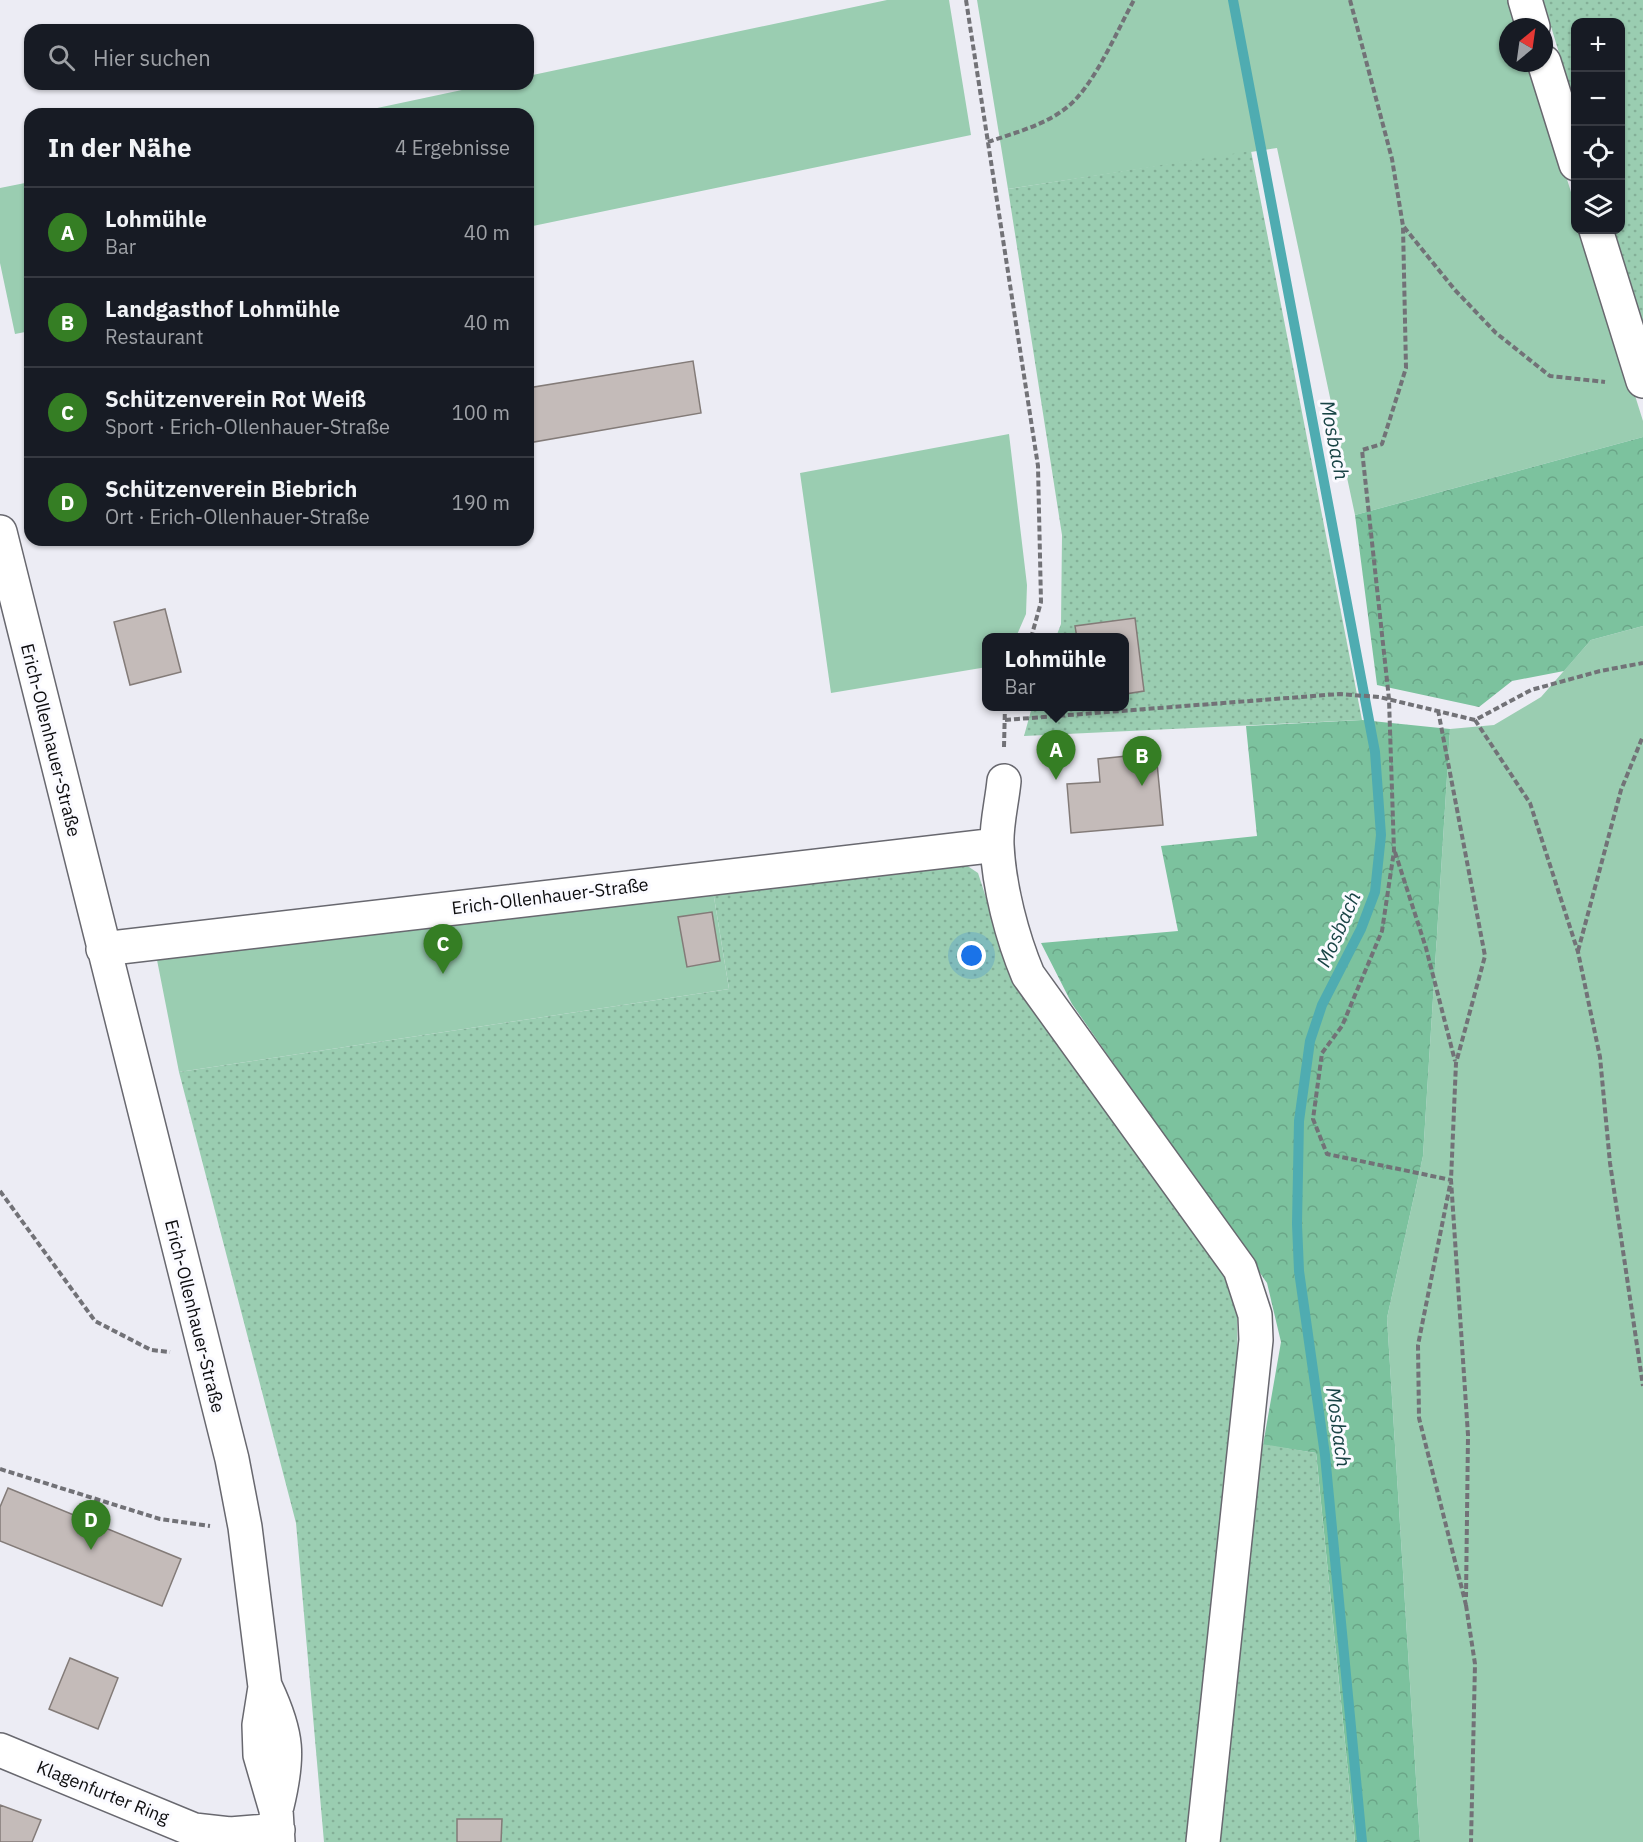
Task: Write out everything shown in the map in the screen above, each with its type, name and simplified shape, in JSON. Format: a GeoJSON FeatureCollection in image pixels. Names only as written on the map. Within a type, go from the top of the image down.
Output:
{"type":"FeatureCollection","features":[{"type":"Feature","properties":{"kind":"street"},"geometry":{"type":"LineString","coordinates":[[1525,0],[1530,18]]}},
{"type":"Feature","properties":{"kind":"street"},"geometry":{"type":"LineString","coordinates":[[1547,72],[1571,151]]}},
{"type":"Feature","properties":{"kind":"street"},"geometry":{"type":"LineString","coordinates":[[1597,234],[1642,378]]}},
{"type":"Feature","properties":{"kind":"street","name":"Erich-Ollenhauer-Straße"},"geometry":{"type":"LineString","coordinates":[[0,532],[102,949],[232,1459],[245,1527],[265,1687],[283,1732],[286,1754],[277,1827]]}},
{"type":"Feature","properties":{"kind":"street"},"geometry":{"type":"LineString","coordinates":[[1004,781],[997,845],[1010,921],[1028,975],[1240,1269],[1255,1315],[1256,1348],[1203,1842]]}},
{"type":"Feature","properties":{"kind":"street","name":"Erich-Ollenhauer-Straße"},"geometry":{"type":"LineString","coordinates":[[102,949],[997,845]]}},
{"type":"Feature","properties":{"kind":"street","name":"Klagenfurter Ring"},"geometry":{"type":"LineString","coordinates":[[0,1750],[194,1830],[230,1834],[277,1827]]}},
{"type":"Feature","properties":{"kind":"path"},"geometry":{"type":"LineString","coordinates":[[966,0],[1038,466],[1041,602],[1032,633]]}},
{"type":"Feature","properties":{"kind":"path"},"geometry":{"type":"LineString","coordinates":[[988,142],[1041,123],[1075,100],[1099,64],[1134,0]]}},
{"type":"Feature","properties":{"kind":"path"},"geometry":{"type":"LineString","coordinates":[[1350,0],[1392,159],[1403,226],[1406,368],[1382,444],[1362,450],[1389,699],[1394,851],[1382,932],[1342,1026],[1322,1053],[1313,1119],[1327,1154],[1451,1180]]}},
{"type":"Feature","properties":{"kind":"path"},"geometry":{"type":"LineString","coordinates":[[1403,226],[1455,290],[1496,333],[1550,376],[1609,383],[1642,378]]}},
{"type":"Feature","properties":{"kind":"path"},"geometry":{"type":"LineString","coordinates":[[1475,720],[1531,690],[1600,671],[1643,663]]}},
{"type":"Feature","properties":{"kind":"path"},"geometry":{"type":"LineString","coordinates":[[1129,710],[1339,694],[1379,697],[1475,720],[1530,803],[1578,952],[1600,1057],[1610,1163],[1643,1386]]}},
{"type":"Feature","properties":{"kind":"path"},"geometry":{"type":"LineString","coordinates":[[1438,710],[1485,956],[1456,1064],[1451,1180],[1468,1435],[1466,1605]]}},
{"type":"Feature","properties":{"kind":"path"},"geometry":{"type":"LineString","coordinates":[[1005,720],[1121,711]]}},
{"type":"Feature","properties":{"kind":"path"},"geometry":{"type":"LineString","coordinates":[[1578,952],[1621,790],[1643,736]]}},
{"type":"Feature","properties":{"kind":"path"},"geometry":{"type":"LineString","coordinates":[[1394,851],[1426,948],[1456,1064]]}},
{"type":"Feature","properties":{"kind":"path"},"geometry":{"type":"LineString","coordinates":[[1451,1180],[1418,1345],[1419,1419],[1466,1605],[1475,1664],[1471,1842]]}},
{"type":"Feature","properties":{"kind":"path"},"geometry":{"type":"LineString","coordinates":[[0,1191],[95,1321],[151,1350],[204,1355]]}},
{"type":"Feature","properties":{"kind":"path"},"geometry":{"type":"LineString","coordinates":[[0,1469],[160,1519],[203,1526],[245,1527]]}},
{"type":"Feature","properties":{"kind":"green space"},"geometry":{"type":"Polygon","coordinates":[[[887,0],[949,0],[971,135],[534,226],[534,108],[377,108],[462,90],[534,90],[534,75],[887,0]]]}},
{"type":"Feature","properties":{"kind":"green space"},"geometry":{"type":"Polygon","coordinates":[[[977,0],[1511,0],[1517,18],[1499,18],[1499,72],[1534,72],[1571,192],[1571,234],[1584,234],[1643,421],[1643,437],[1355,515],[1277,148],[1008,189],[977,0]]]}},
{"type":"Feature","properties":{"kind":"green space"},"geometry":{"type":"Polygon","coordinates":[[[1543,0],[1643,0],[1643,324],[1615,234],[1625,234],[1625,18],[1571,18],[1571,93],[1553,33],[1553,18],[1548,18],[1543,0]]]}},
{"type":"Feature","properties":{"kind":"green space"},"geometry":{"type":"Polygon","coordinates":[[[1251,151],[1362,720],[1024,736],[1031,711],[1129,711],[1129,633],[1058,633],[1061,624],[1062,535],[1008,189],[1251,151]]]}},
{"type":"Feature","properties":{"kind":"green space"},"geometry":{"type":"Polygon","coordinates":[[[24,183],[24,332],[15,334],[0,263],[0,188],[24,183]]]}},
{"type":"Feature","properties":{"kind":"green space"},"geometry":{"type":"Polygon","coordinates":[[[1009,434],[1027,585],[1026,614],[1018,633],[982,633],[982,668],[831,693],[800,473],[1009,434]]]}},
{"type":"Feature","properties":{"kind":"green space"},"geometry":{"type":"Polygon","coordinates":[[[1643,437],[1643,626],[1591,640],[1564,671],[1512,681],[1479,707],[1377,685],[1355,515],[1643,437]]]}},
{"type":"Feature","properties":{"kind":"green space"},"geometry":{"type":"Polygon","coordinates":[[[1643,626],[1643,1842],[1420,1842],[1387,1318],[1423,1156],[1450,729],[1494,725],[1541,697],[1591,640],[1643,626]]]}},
{"type":"Feature","properties":{"kind":"green space"},"geometry":{"type":"Polygon","coordinates":[[[1362,720],[1450,729],[1423,1156],[1387,1318],[1420,1842],[1355,1842],[1316,1453],[1263,1445],[1281,1342],[1267,1283],[1072,1004],[1041,943],[1178,931],[1161,846],[1257,836],[1246,726],[1362,720]]]}},
{"type":"Feature","properties":{"kind":"green space"},"geometry":{"type":"Polygon","coordinates":[[[960,861],[978,873],[1007,962],[1237,1286],[1238,1440],[1316,1453],[1355,1842],[324,1842],[296,1523],[179,1072],[729,989],[713,891],[960,861]]]}},
{"type":"Feature","properties":{"kind":"green space"},"geometry":{"type":"Polygon","coordinates":[[[713,891],[729,989],[179,1072],[157,960],[713,891]]]}},
{"type":"Feature","properties":{"kind":"building"},"geometry":{"type":"Polygon","coordinates":[[[693,361],[701,413],[534,442],[534,387],[693,361]]]}},
{"type":"Feature","properties":{"kind":"building"},"geometry":{"type":"Polygon","coordinates":[[[165,609],[181,672],[130,685],[114,622],[165,609]]]}},
{"type":"Feature","properties":{"kind":"building"},"geometry":{"type":"Polygon","coordinates":[[[1135,618],[1144,691],[1129,693],[1129,633],[1076,633],[1075,626],[1135,618]]]}},
{"type":"Feature","properties":{"kind":"building"},"geometry":{"type":"Polygon","coordinates":[[[1156,753],[1163,825],[1071,833],[1067,784],[1100,782],[1098,759],[1156,753]]]}},
{"type":"Feature","properties":{"kind":"building"},"geometry":{"type":"Polygon","coordinates":[[[712,912],[720,961],[687,967],[678,917],[712,912]]]}},
{"type":"Feature","properties":{"kind":"building"},"geometry":{"type":"Polygon","coordinates":[[[8,1488],[181,1559],[162,1606],[0,1541],[0,1507],[8,1488]]]}},
{"type":"Feature","properties":{"kind":"building"},"geometry":{"type":"Polygon","coordinates":[[[70,1658],[118,1678],[98,1729],[49,1709],[70,1658]]]}},
{"type":"Feature","properties":{"kind":"building"},"geometry":{"type":"Polygon","coordinates":[[[0,1805],[41,1820],[32,1842],[0,1842],[0,1805]]]}},
{"type":"Feature","properties":{"kind":"building"},"geometry":{"type":"Polygon","coordinates":[[[457,1819],[502,1819],[501,1842],[457,1842],[457,1819]]]}},
{"type":"Feature","properties":{"kind":"waterway","name":"Mosbach"},"geometry":{"type":"LineString","coordinates":[[1233,0],[1375,752],[1381,835],[1375,892],[1361,929],[1322,1005],[1310,1041],[1299,1121],[1297,1224],[1299,1271],[1325,1455],[1362,1842]]}},
{"type":"Feature","properties":{"kind":"place","name":"Lohmühle"},"geometry":{"type":"Point","coordinates":[1056,780]}},
{"type":"Feature","properties":{"kind":"place","name":"Landgasthof Lohmühle"},"geometry":{"type":"Point","coordinates":[1142,786]}},
{"type":"Feature","properties":{"kind":"place","name":"Schützenverein Rot Weiß"},"geometry":{"type":"Point","coordinates":[443,974]}},
{"type":"Feature","properties":{"kind":"place","name":"Schützenverein Biebrich"},"geometry":{"type":"Point","coordinates":[91,1550]}}]}
